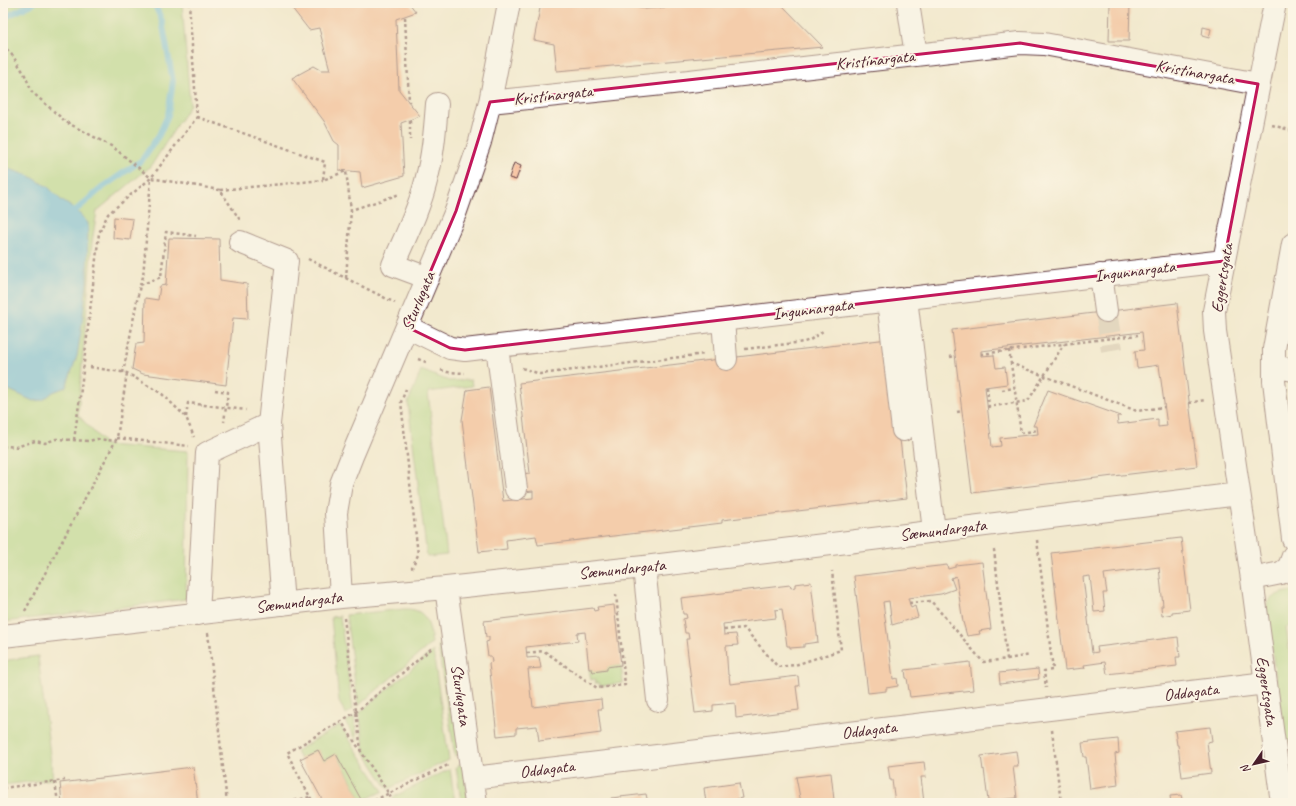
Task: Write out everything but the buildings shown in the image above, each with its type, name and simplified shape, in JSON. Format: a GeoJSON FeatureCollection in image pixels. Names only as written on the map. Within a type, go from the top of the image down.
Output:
{"type":"FeatureCollection","features":[{"type":"Feature","properties":{"kind":"street","name":"Sturlugata"},"geometry":{"type":"LineString","coordinates":[[342,604],[336,513],[341,484],[456,211],[480,142],[490,102],[509,3]]}},
{"type":"Feature","properties":{"kind":"street"},"geometry":{"type":"LineString","coordinates":[[908,3],[916,55]]}},
{"type":"Feature","properties":{"kind":"street","name":"Eggertsgata"},"geometry":{"type":"LineString","coordinates":[[1275,3],[1214,311],[1282,803]]}},
{"type":"Feature","properties":{"kind":"street","name":"Kristínargata"},"geometry":{"type":"LineString","coordinates":[[490,102],[672,83],[1020,43],[1044,44],[1258,84]]}},
{"type":"Feature","properties":{"kind":"street"},"geometry":{"type":"LineString","coordinates":[[428,278],[393,265],[417,208],[426,181],[434,140],[437,104]]}},
{"type":"Feature","properties":{"kind":"street"},"geometry":{"type":"LineString","coordinates":[[240,242],[287,261],[269,424],[282,604]]}},
{"type":"Feature","properties":{"kind":"street"},"geometry":{"type":"LineString","coordinates":[[1293,244],[1274,349],[1283,368],[1274,381],[1293,539]]}},
{"type":"Feature","properties":{"kind":"street","name":"Ingunnargata"},"geometry":{"type":"LineString","coordinates":[[407,326],[450,348],[465,350],[1224,261]]}},
{"type":"Feature","properties":{"kind":"street"},"geometry":{"type":"LineString","coordinates":[[1101,275],[1106,311]]}},
{"type":"Feature","properties":{"kind":"street"},"geometry":{"type":"LineString","coordinates":[[897,299],[903,430]]}},
{"type":"Feature","properties":{"kind":"street"},"geometry":{"type":"LineString","coordinates":[[897,299],[934,531]]}},
{"type":"Feature","properties":{"kind":"street"},"geometry":{"type":"LineString","coordinates":[[723,320],[726,355]]}},
{"type":"Feature","properties":{"kind":"street"},"geometry":{"type":"LineString","coordinates":[[497,347],[516,489]]}},
{"type":"Feature","properties":{"kind":"street"},"geometry":{"type":"LineString","coordinates":[[203,621],[207,453],[269,424]]}},
{"type":"Feature","properties":{"kind":"street","name":"Sæmundargata"},"geometry":{"type":"LineString","coordinates":[[8,635],[203,621],[282,604],[342,604],[415,589],[446,588],[644,567],[1239,494]]}},
{"type":"Feature","properties":{"kind":"street"},"geometry":{"type":"LineString","coordinates":[[1252,579],[1281,573],[1289,567],[1293,556]]}},
{"type":"Feature","properties":{"kind":"street"},"geometry":{"type":"LineString","coordinates":[[644,567],[658,700]]}},
{"type":"Feature","properties":{"kind":"street","name":"Sturlugata"},"geometry":{"type":"LineString","coordinates":[[446,588],[476,803]]}},
{"type":"Feature","properties":{"kind":"street","name":"Oddagata"},"geometry":{"type":"LineString","coordinates":[[472,778],[1266,683]]}},
{"type":"Feature","properties":{"kind":"path"},"geometry":{"type":"LineString","coordinates":[[74,440],[99,233],[108,214],[152,178],[197,117],[189,3]]}},
{"type":"Feature","properties":{"kind":"path"},"geometry":{"type":"LineString","coordinates":[[406,17],[409,102]]}},
{"type":"Feature","properties":{"kind":"path"},"geometry":{"type":"LineString","coordinates":[[3,45],[24,73],[32,92],[66,122],[113,147],[152,178]]}},
{"type":"Feature","properties":{"kind":"path"},"geometry":{"type":"LineString","coordinates":[[197,117],[325,162],[323,180]]}},
{"type":"Feature","properties":{"kind":"path"},"geometry":{"type":"LineString","coordinates":[[410,121],[411,144]]}},
{"type":"Feature","properties":{"kind":"path"},"geometry":{"type":"LineString","coordinates":[[220,190],[323,180],[346,171],[351,210],[346,278]]}},
{"type":"Feature","properties":{"kind":"path"},"geometry":{"type":"LineString","coordinates":[[123,372],[140,285],[143,277],[152,178]]}},
{"type":"Feature","properties":{"kind":"path"},"geometry":{"type":"LineString","coordinates":[[351,210],[406,193]]}},
{"type":"Feature","properties":{"kind":"path"},"geometry":{"type":"LineString","coordinates":[[140,285],[161,277],[166,232],[196,236]]}},
{"type":"Feature","properties":{"kind":"path"},"geometry":{"type":"LineString","coordinates":[[441,369],[447,372],[461,374],[516,367],[540,374],[726,355],[804,342],[826,330]]}},
{"type":"Feature","properties":{"kind":"path"},"geometry":{"type":"LineString","coordinates":[[982,354],[1138,335]]}},
{"type":"Feature","properties":{"kind":"path"},"geometry":{"type":"LineString","coordinates":[[416,365],[428,337]]}},
{"type":"Feature","properties":{"kind":"path"},"geometry":{"type":"LineString","coordinates":[[987,387],[988,407],[1028,401],[1064,344]]}},
{"type":"Feature","properties":{"kind":"path"},"geometry":{"type":"LineString","coordinates":[[1008,350],[1021,432],[1031,433],[1038,430]]}},
{"type":"Feature","properties":{"kind":"path"},"geometry":{"type":"LineString","coordinates":[[950,357],[955,356]]}},
{"type":"Feature","properties":{"kind":"path"},"geometry":{"type":"LineString","coordinates":[[418,359],[429,364]]}},
{"type":"Feature","properties":{"kind":"path"},"geometry":{"type":"LineString","coordinates":[[1010,363],[1137,411],[1164,407]]}},
{"type":"Feature","properties":{"kind":"path"},"geometry":{"type":"LineString","coordinates":[[90,367],[127,373],[162,394],[186,417],[188,403],[256,411],[269,424]]}},
{"type":"Feature","properties":{"kind":"path"},"geometry":{"type":"LineString","coordinates":[[8,635],[117,440],[127,373]]}},
{"type":"Feature","properties":{"kind":"path"},"geometry":{"type":"LineString","coordinates":[[407,387],[401,402],[418,555],[412,567],[413,572]]}},
{"type":"Feature","properties":{"kind":"path"},"geometry":{"type":"LineString","coordinates":[[1002,390],[1014,388]]}},
{"type":"Feature","properties":{"kind":"path"},"geometry":{"type":"LineString","coordinates":[[215,390],[228,392]]}},
{"type":"Feature","properties":{"kind":"path"},"geometry":{"type":"LineString","coordinates":[[957,412],[962,411]]}},
{"type":"Feature","properties":{"kind":"path"},"geometry":{"type":"LineString","coordinates":[[3,447],[16,447],[35,441],[45,443],[56,439],[89,441],[97,439],[117,440],[194,446]]}},
{"type":"Feature","properties":{"kind":"path"},"geometry":{"type":"LineString","coordinates":[[1035,519],[1052,670],[1044,671],[1046,683]]}},
{"type":"Feature","properties":{"kind":"path"},"geometry":{"type":"LineString","coordinates":[[994,550],[1007,659]]}},
{"type":"Feature","properties":{"kind":"path"},"geometry":{"type":"LineString","coordinates":[[724,630],[744,628],[778,667],[794,666],[841,650],[832,571]]}},
{"type":"Feature","properties":{"kind":"path"},"geometry":{"type":"LineString","coordinates":[[527,653],[544,651],[597,688],[625,685],[616,594]]}},
{"type":"Feature","properties":{"kind":"path"},"geometry":{"type":"LineString","coordinates":[[910,603],[931,601],[983,662],[1030,655]]}},
{"type":"Feature","properties":{"kind":"path"},"geometry":{"type":"LineString","coordinates":[[342,604],[361,751]]}},
{"type":"Feature","properties":{"kind":"path"},"geometry":{"type":"LineString","coordinates":[[203,621],[227,803]]}},
{"type":"Feature","properties":{"kind":"path"},"geometry":{"type":"LineString","coordinates":[[314,803],[287,754],[356,712],[436,645]]}},
{"type":"Feature","properties":{"kind":"path"},"geometry":{"type":"LineString","coordinates":[[341,721],[389,794],[393,803]]}},
{"type":"Feature","properties":{"kind":"path"},"geometry":{"type":"LineString","coordinates":[[1052,729],[1061,803]]}},
{"type":"Feature","properties":{"kind":"path"},"geometry":{"type":"LineString","coordinates":[[369,803],[452,763]]}},
{"type":"Feature","properties":{"kind":"path"},"geometry":{"type":"LineString","coordinates":[[3,788],[65,780]]}},
{"type":"Feature","properties":{"kind":"path"},"geometry":{"type":"LineString","coordinates":[[55,782],[58,803]]}},
{"type":"Feature","properties":{"kind":"path"},"geometry":{"type":"LineString","coordinates":[[283,803],[310,797]]}},
{"type":"Feature","properties":{"kind":"highlighted area"},"geometry":{"type":"Polygon","coordinates":[[[1020,43],[1258,84],[1224,261],[465,350],[450,348],[407,327],[456,211],[490,102],[1020,43]]]}},
{"type":"Feature","properties":{"kind":"green space"},"geometry":{"type":"Polygon","coordinates":[[[3,3],[182,3],[190,105],[151,166],[97,211],[92,242],[78,415],[106,445],[188,451],[186,599],[3,622],[3,3]]]}},
{"type":"Feature","properties":{"kind":"green space"},"geometry":{"type":"Polygon","coordinates":[[[421,370],[449,381],[471,380],[472,386],[428,392],[447,555],[427,557],[408,403],[421,370]]]}},
{"type":"Feature","properties":{"kind":"green space"},"geometry":{"type":"Polygon","coordinates":[[[1293,591],[1293,626],[1286,627],[1293,675],[1293,743],[1287,743],[1285,741],[1266,610],[1269,601],[1272,598],[1279,594],[1293,591]]]}},
{"type":"Feature","properties":{"kind":"green space"},"geometry":{"type":"Polygon","coordinates":[[[412,609],[423,615],[430,630],[432,643],[358,706],[346,615],[412,609]]]}},
{"type":"Feature","properties":{"kind":"green space"},"geometry":{"type":"Polygon","coordinates":[[[340,616],[353,709],[346,714],[339,702],[331,617],[340,616]]]}},
{"type":"Feature","properties":{"kind":"green space"},"geometry":{"type":"Polygon","coordinates":[[[445,641],[461,752],[455,756],[438,646],[445,641]]]}},
{"type":"Feature","properties":{"kind":"green space"},"geometry":{"type":"Polygon","coordinates":[[[433,651],[449,760],[388,789],[365,753],[359,713],[433,651]]]}},
{"type":"Feature","properties":{"kind":"green space"},"geometry":{"type":"Polygon","coordinates":[[[38,656],[53,779],[3,785],[3,665],[8,660],[38,656]]]}},
{"type":"Feature","properties":{"kind":"green space"},"geometry":{"type":"Polygon","coordinates":[[[621,665],[623,683],[600,686],[599,683],[595,683],[595,679],[591,680],[589,669],[592,669],[593,672],[607,670],[607,667],[621,665]]]}},
{"type":"Feature","properties":{"kind":"green space"},"geometry":{"type":"Polygon","coordinates":[[[354,717],[357,740],[345,722],[354,717]]]}},
{"type":"Feature","properties":{"kind":"green space"},"geometry":{"type":"Polygon","coordinates":[[[340,725],[383,791],[362,801],[337,754],[324,761],[318,750],[300,759],[296,751],[340,725]]]}},
{"type":"Feature","properties":{"kind":"green space"},"geometry":{"type":"Polygon","coordinates":[[[463,763],[468,800],[461,801],[456,767],[463,763]]]}},
{"type":"Feature","properties":{"kind":"green space"},"geometry":{"type":"Polygon","coordinates":[[[450,769],[455,803],[396,803],[393,797],[450,769]]]}},
{"type":"Feature","properties":{"kind":"water"},"geometry":{"type":"Polygon","coordinates":[[[3,167],[30,176],[48,187],[61,200],[76,210],[88,223],[87,282],[77,356],[66,387],[53,392],[43,400],[33,401],[3,387],[3,167]]]}},
{"type":"Feature","properties":{"kind":"waterway"},"geometry":{"type":"LineString","coordinates":[[3,18],[34,3]]}},
{"type":"Feature","properties":{"kind":"waterway"},"geometry":{"type":"LineString","coordinates":[[76,210],[103,187],[142,160],[159,135],[168,115],[173,81],[162,21],[154,3]]}},
{"type":"Feature","properties":{"kind":"tunnel"},"geometry":{"type":"LineString","coordinates":[[1106,311],[1112,350]]}}]}
